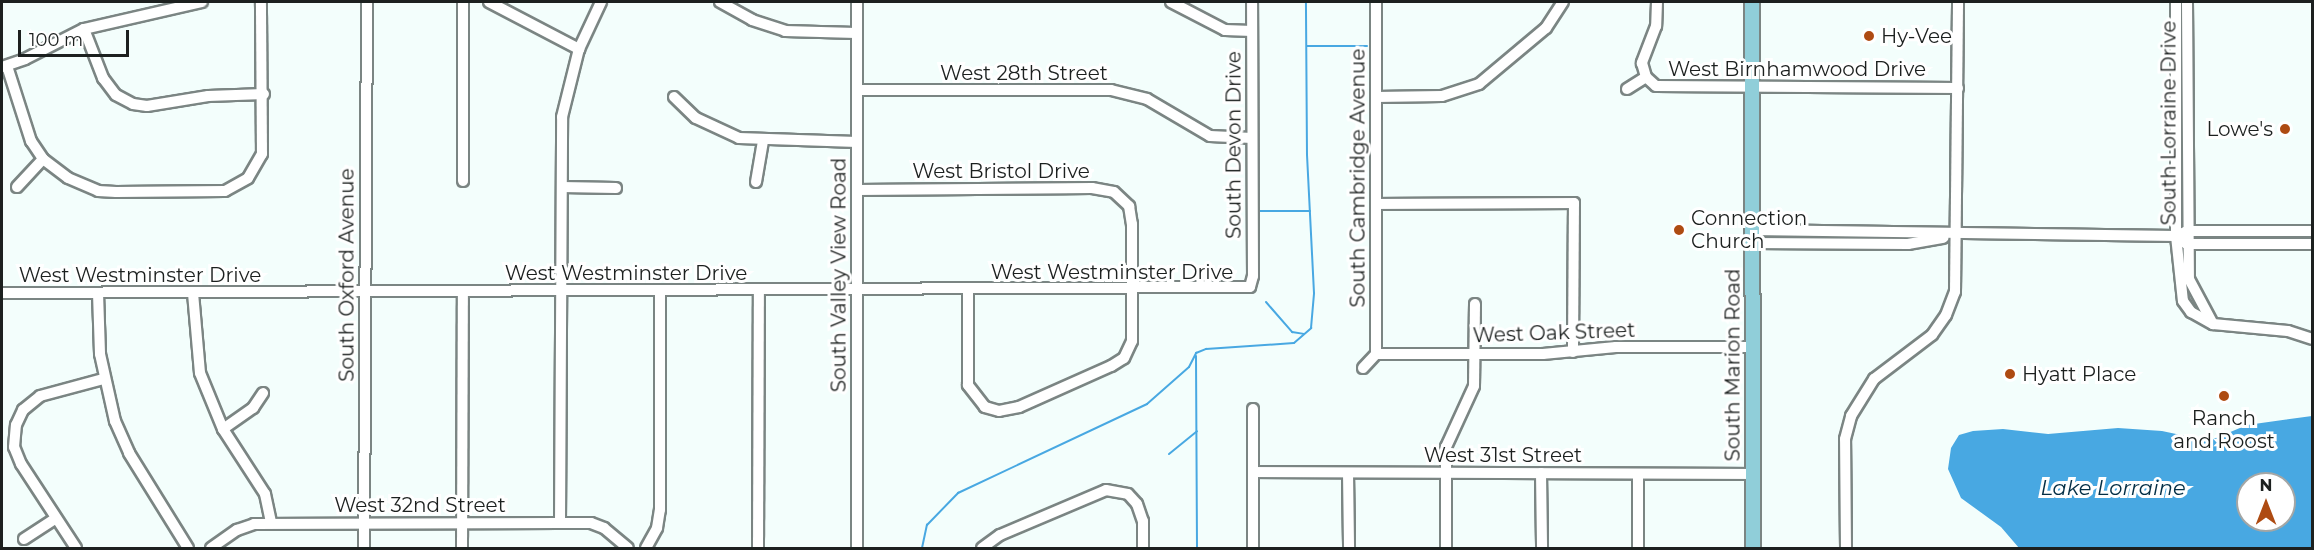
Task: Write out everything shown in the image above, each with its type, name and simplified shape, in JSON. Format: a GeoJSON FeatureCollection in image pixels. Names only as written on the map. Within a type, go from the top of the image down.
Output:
{"type":"FeatureCollection","features":[{"type":"Feature","properties":{"kind":"main road","name":"South Marion Road"},"geometry":{"type":"LineString","coordinates":[[1752,2],[1753,549]]}},
{"type":"Feature","properties":{"kind":"street"},"geometry":{"type":"LineString","coordinates":[[202,2],[154,7],[84,29],[4,66],[25,129],[43,159],[68,178],[98,191],[225,191],[248,178],[258,165],[264,138],[261,2]]}},
{"type":"Feature","properties":{"kind":"street","name":"South Oxford Avenue"},"geometry":{"type":"LineString","coordinates":[[364,549],[367,2]]}},
{"type":"Feature","properties":{"kind":"street"},"geometry":{"type":"LineString","coordinates":[[463,2],[463,181]]}},
{"type":"Feature","properties":{"kind":"street"},"geometry":{"type":"LineString","coordinates":[[489,2],[579,49]]}},
{"type":"Feature","properties":{"kind":"street"},"geometry":{"type":"LineString","coordinates":[[560,523],[562,117],[579,49],[601,2]]}},
{"type":"Feature","properties":{"kind":"street"},"geometry":{"type":"LineString","coordinates":[[720,2],[768,27],[814,33],[856,33]]}},
{"type":"Feature","properties":{"kind":"street","name":"South Valley View Road"},"geometry":{"type":"LineString","coordinates":[[857,2],[857,549]]}},
{"type":"Feature","properties":{"kind":"street"},"geometry":{"type":"LineString","coordinates":[[1172,2],[1225,30],[1252,31]]}},
{"type":"Feature","properties":{"kind":"street","name":"South Devon Drive"},"geometry":{"type":"LineString","coordinates":[[1250,287],[1253,276],[1252,2]]}},
{"type":"Feature","properties":{"kind":"street","name":"South Cambridge Avenue"},"geometry":{"type":"LineString","coordinates":[[1376,2],[1376,354]]}},
{"type":"Feature","properties":{"kind":"street"},"geometry":{"type":"LineString","coordinates":[[1376,97],[1442,96],[1479,84],[1546,28],[1563,2]]}},
{"type":"Feature","properties":{"kind":"street","name":"West Birnhamwood Drive"},"geometry":{"type":"LineString","coordinates":[[1656,2],[1656,27],[1642,63],[1646,77],[1656,86],[1753,89],[1958,88]]}},
{"type":"Feature","properties":{"kind":"street"},"geometry":{"type":"LineString","coordinates":[[1846,549],[1845,439],[1851,416],[1874,379],[1919,347],[1941,323],[1955,291],[1958,236],[1958,2]]}},
{"type":"Feature","properties":{"kind":"street","name":"South Lorraine Drive"},"geometry":{"type":"LineString","coordinates":[[2176,2],[2176,236],[2183,301],[2191,312],[2213,324]]}},
{"type":"Feature","properties":{"kind":"street","name":"South Lorraine Drive"},"geometry":{"type":"LineString","coordinates":[[2187,2],[2189,279],[2213,324]]}},
{"type":"Feature","properties":{"kind":"street"},"geometry":{"type":"LineString","coordinates":[[84,29],[103,78],[116,95],[132,104],[147,106],[208,96],[264,94]]}},
{"type":"Feature","properties":{"kind":"street"},"geometry":{"type":"LineString","coordinates":[[1627,90],[1646,77]]}},
{"type":"Feature","properties":{"kind":"street","name":"West 28th Street"},"geometry":{"type":"LineString","coordinates":[[857,90],[1111,90],[1147,99],[1210,136],[1252,138]]}},
{"type":"Feature","properties":{"kind":"street"},"geometry":{"type":"LineString","coordinates":[[674,97],[686,111],[713,128],[739,138],[763,141],[857,141]]}},
{"type":"Feature","properties":{"kind":"street"},"geometry":{"type":"LineString","coordinates":[[756,183],[763,141]]}},
{"type":"Feature","properties":{"kind":"street"},"geometry":{"type":"LineString","coordinates":[[17,187],[43,159]]}},
{"type":"Feature","properties":{"kind":"street"},"geometry":{"type":"LineString","coordinates":[[562,187],[616,188]]}},
{"type":"Feature","properties":{"kind":"street","name":"West Bristol Drive"},"geometry":{"type":"LineString","coordinates":[[857,190],[1092,188],[1114,192],[1125,200],[1131,213],[1132,288]]}},
{"type":"Feature","properties":{"kind":"street"},"geometry":{"type":"LineString","coordinates":[[1376,204],[1574,203],[1573,352]]}},
{"type":"Feature","properties":{"kind":"street"},"geometry":{"type":"LineString","coordinates":[[1752,236],[1908,230],[1958,236],[2176,236],[2187,231],[2313,231]]}},
{"type":"Feature","properties":{"kind":"street"},"geometry":{"type":"LineString","coordinates":[[2176,236],[2187,244],[2313,244]]}},
{"type":"Feature","properties":{"kind":"street"},"geometry":{"type":"LineString","coordinates":[[1250,287],[1258,295]]}},
{"type":"Feature","properties":{"kind":"street","name":"West Westminster Drive"},"geometry":{"type":"LineString","coordinates":[[2,293],[968,291],[1250,287]]}},
{"type":"Feature","properties":{"kind":"street"},"geometry":{"type":"LineString","coordinates":[[968,291],[968,384],[981,404],[999,411],[1019,407],[1124,358],[1132,341],[1132,288]]}},
{"type":"Feature","properties":{"kind":"street"},"geometry":{"type":"LineString","coordinates":[[462,549],[463,291]]}},
{"type":"Feature","properties":{"kind":"street"},"geometry":{"type":"LineString","coordinates":[[646,549],[657,528],[660,510],[660,291]]}},
{"type":"Feature","properties":{"kind":"street"},"geometry":{"type":"LineString","coordinates":[[758,549],[759,291]]}},
{"type":"Feature","properties":{"kind":"street"},"geometry":{"type":"LineString","coordinates":[[98,293],[103,379],[129,453],[188,549]]}},
{"type":"Feature","properties":{"kind":"street"},"geometry":{"type":"LineString","coordinates":[[193,293],[196,356],[207,395],[224,429],[265,494],[271,523]]}},
{"type":"Feature","properties":{"kind":"street"},"geometry":{"type":"LineString","coordinates":[[1446,549],[1445,472],[1449,436],[1472,393],[1475,304]]}},
{"type":"Feature","properties":{"kind":"street"},"geometry":{"type":"LineString","coordinates":[[2213,324],[2288,332],[2313,339]]}},
{"type":"Feature","properties":{"kind":"street","name":"West Oak Street"},"geometry":{"type":"LineString","coordinates":[[1376,354],[1475,354],[1573,352],[1616,348],[1753,347]]}},
{"type":"Feature","properties":{"kind":"street"},"geometry":{"type":"LineString","coordinates":[[1363,368],[1376,354]]}},
{"type":"Feature","properties":{"kind":"street"},"geometry":{"type":"LineString","coordinates":[[76,549],[15,454],[16,425],[23,410],[40,396],[103,379]]}},
{"type":"Feature","properties":{"kind":"street"},"geometry":{"type":"LineString","coordinates":[[224,429],[253,408],[263,393]]}},
{"type":"Feature","properties":{"kind":"street"},"geometry":{"type":"LineString","coordinates":[[1253,409],[1253,549]]}},
{"type":"Feature","properties":{"kind":"street","name":"West 31st Street"},"geometry":{"type":"LineString","coordinates":[[1253,472],[1753,474]]}},
{"type":"Feature","properties":{"kind":"street"},"geometry":{"type":"LineString","coordinates":[[1348,473],[1349,549]]}},
{"type":"Feature","properties":{"kind":"street"},"geometry":{"type":"LineString","coordinates":[[1541,473],[1542,549]]}},
{"type":"Feature","properties":{"kind":"street"},"geometry":{"type":"LineString","coordinates":[[1638,474],[1638,549]]}},
{"type":"Feature","properties":{"kind":"street"},"geometry":{"type":"LineString","coordinates":[[982,549],[1000,535],[1099,491],[1113,490],[1128,494],[1137,504],[1143,521],[1143,549]]}},
{"type":"Feature","properties":{"kind":"street"},"geometry":{"type":"LineString","coordinates":[[24,539],[56,518]]}},
{"type":"Feature","properties":{"kind":"street","name":"West 32nd Street"},"geometry":{"type":"LineString","coordinates":[[211,549],[237,530],[271,523],[591,523],[603,528],[628,549]]}},
{"type":"Feature","properties":{"kind":"water","name":"Lake Lorraine"},"geometry":{"type":"Polygon","coordinates":[[[2312,416],[2312,548],[2019,548],[2001,527],[1961,498],[1948,469],[1951,448],[1959,435],[1973,431],[2003,429],[2048,434],[2118,428],[2162,431],[2209,441],[2247,425],[2312,416]]]}},
{"type":"Feature","properties":{"kind":"waterway"},"geometry":{"type":"LineString","coordinates":[[922,548],[927,525],[958,493],[1147,404],[1189,367],[1196,353],[1206,349],[1294,343],[1311,328],[1314,293],[1307,154],[1306,2]]}},
{"type":"Feature","properties":{"kind":"waterway"},"geometry":{"type":"LineString","coordinates":[[1307,46],[1367,46]]}},
{"type":"Feature","properties":{"kind":"waterway"},"geometry":{"type":"LineString","coordinates":[[1260,211],[1310,211]]}},
{"type":"Feature","properties":{"kind":"waterway"},"geometry":{"type":"LineString","coordinates":[[1266,302],[1292,332],[1304,334]]}},
{"type":"Feature","properties":{"kind":"waterway"},"geometry":{"type":"LineString","coordinates":[[1196,356],[1197,548]]}},
{"type":"Feature","properties":{"kind":"waterway"},"geometry":{"type":"LineString","coordinates":[[1169,454],[1197,431]]}},
{"type":"Feature","properties":{"kind":"place","name":"Hy-Vee"},"geometry":{"type":"Point","coordinates":[1869,36]}},
{"type":"Feature","properties":{"kind":"place","name":"Lowe's"},"geometry":{"type":"Point","coordinates":[2285,129]}},
{"type":"Feature","properties":{"kind":"place","name":"Connection Church"},"geometry":{"type":"Point","coordinates":[1679,230]}},
{"type":"Feature","properties":{"kind":"place","name":"Hyatt Place"},"geometry":{"type":"Point","coordinates":[2010,374]}},
{"type":"Feature","properties":{"kind":"place","name":"Ranch and Roost"},"geometry":{"type":"Point","coordinates":[2224,396]}}]}
